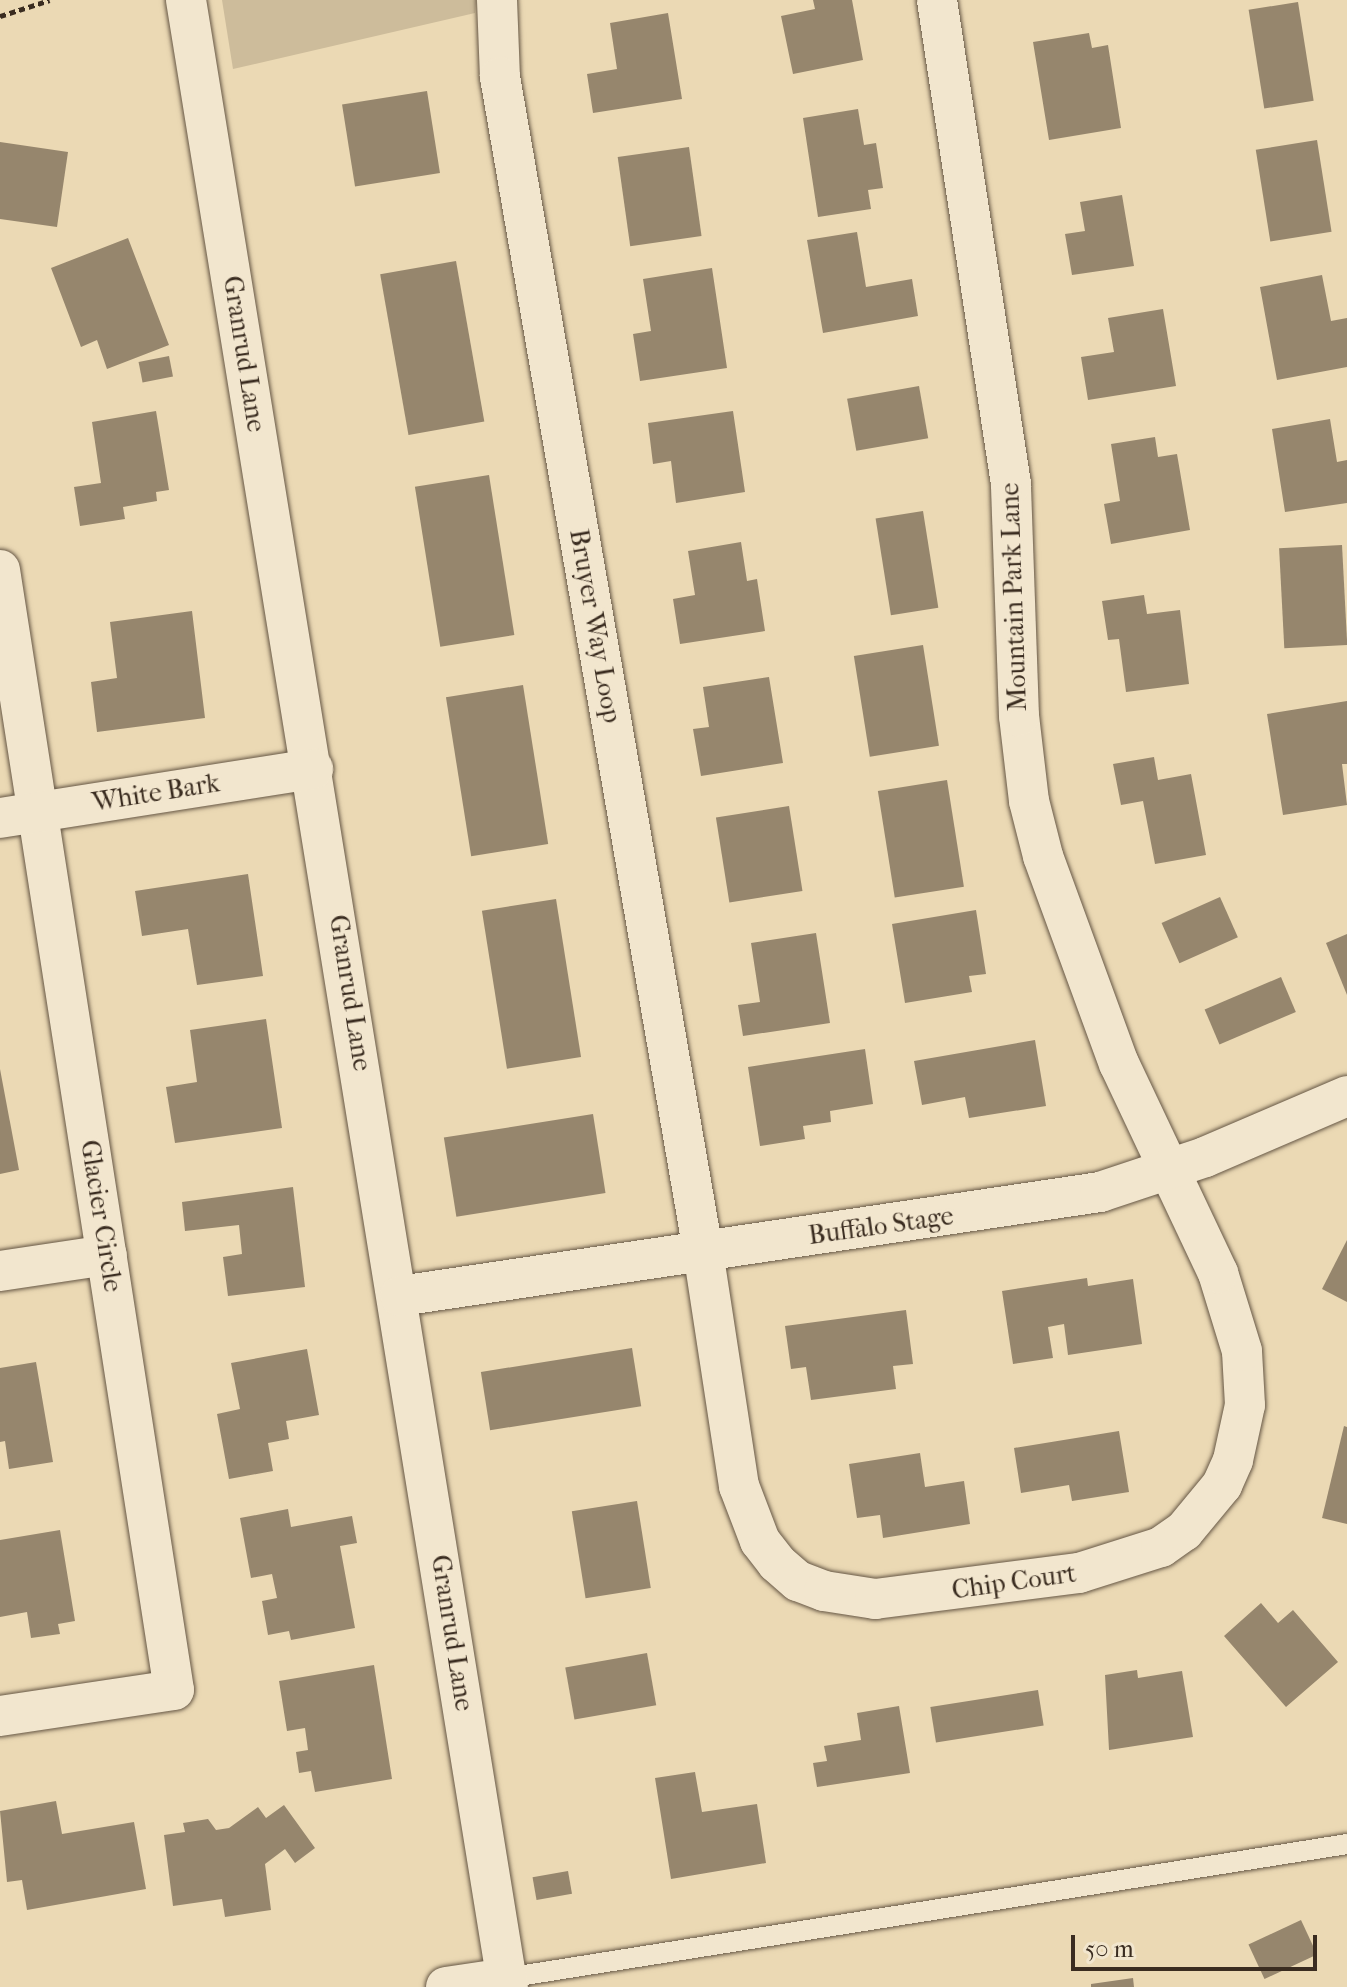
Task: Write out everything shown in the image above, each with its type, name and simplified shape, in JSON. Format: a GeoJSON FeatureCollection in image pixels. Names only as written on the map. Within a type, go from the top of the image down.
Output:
{"type":"FeatureCollection","features":[{"type":"Feature","properties":{"kind":"street","name":"Granrud Lane"},"geometry":{"type":"LineString","coordinates":[[186,0],[400,1296],[507,1982]]}},
{"type":"Feature","properties":{"kind":"street","name":"Bruyer Way Loop"},"geometry":{"type":"LineString","coordinates":[[497,0],[500,77],[703,1251]]}},
{"type":"Feature","properties":{"kind":"street","name":"Mountain Park Lane"},"geometry":{"type":"LineString","coordinates":[[937,0],[1011,484],[1019,716],[1029,801],[1043,856],[1119,1064],[1173,1170]]}},
{"type":"Feature","properties":{"kind":"street","name":"Glacier Circle"},"geometry":{"type":"LineString","coordinates":[[0,570],[41,812],[174,1690],[0,1716]]}},
{"type":"Feature","properties":{"kind":"street","name":"White Bark"},"geometry":{"type":"LineString","coordinates":[[0,818],[313,769]]}},
{"type":"Feature","properties":{"kind":"street","name":"Buffalo Stage"},"geometry":{"type":"LineString","coordinates":[[400,1296],[1036,1204],[1173,1170],[1347,1096]]}},
{"type":"Feature","properties":{"kind":"street","name":"Chip Court"},"geometry":{"type":"LineString","coordinates":[[703,1251],[739,1486],[760,1541],[777,1563],[798,1581],[862,1598],[1079,1573],[1136,1559],[1184,1531],[1222,1485],[1241,1433],[1245,1378],[1236,1325],[1173,1170]]}},
{"type":"Feature","properties":{"kind":"street"},"geometry":{"type":"LineString","coordinates":[[0,1271],[107,1255]]}},
{"type":"Feature","properties":{"kind":"street"},"geometry":{"type":"LineString","coordinates":[[446,1987],[507,1982]]}},
{"type":"Feature","properties":{"kind":"lane"},"geometry":{"type":"LineString","coordinates":[[507,1982],[1347,1844]]}},
{"type":"Feature","properties":{"kind":"path"},"geometry":{"type":"LineString","coordinates":[[0,16],[50,0]]}},
{"type":"Feature","properties":{"kind":"shaded area"},"geometry":{"type":"Polygon","coordinates":[[[222,0],[476,0],[475,13],[233,69],[222,0]]]}},
{"type":"Feature","properties":{"kind":"building"},"geometry":{"type":"Polygon","coordinates":[[[813,0],[852,0],[863,60],[793,74],[781,16],[815,9],[813,0]]]}},
{"type":"Feature","properties":{"kind":"building"},"geometry":{"type":"Polygon","coordinates":[[[1298,2],[1314,101],[1264,109],[1249,10],[1298,2]]]}},
{"type":"Feature","properties":{"kind":"building"},"geometry":{"type":"Polygon","coordinates":[[[668,13],[682,99],[593,113],[587,74],[617,69],[610,23],[668,13]]]}},
{"type":"Feature","properties":{"kind":"building"},"geometry":{"type":"Polygon","coordinates":[[[1089,33],[1092,48],[1108,45],[1121,128],[1049,140],[1033,42],[1089,33]]]}},
{"type":"Feature","properties":{"kind":"building"},"geometry":{"type":"Polygon","coordinates":[[[427,91],[440,173],[355,186],[342,104],[427,91]]]}},
{"type":"Feature","properties":{"kind":"building"},"geometry":{"type":"Polygon","coordinates":[[[858,109],[864,145],[876,143],[883,188],[868,190],[871,209],[818,217],[803,118],[858,109]]]}},
{"type":"Feature","properties":{"kind":"building"},"geometry":{"type":"Polygon","coordinates":[[[1317,140],[1332,232],[1270,242],[1256,150],[1317,140]]]}},
{"type":"Feature","properties":{"kind":"building"},"geometry":{"type":"Polygon","coordinates":[[[0,142],[68,152],[57,227],[0,219],[0,142]]]}},
{"type":"Feature","properties":{"kind":"building"},"geometry":{"type":"Polygon","coordinates":[[[689,147],[702,236],[630,246],[618,157],[689,147]]]}},
{"type":"Feature","properties":{"kind":"building"},"geometry":{"type":"Polygon","coordinates":[[[1122,195],[1134,266],[1072,275],[1065,234],[1085,231],[1080,202],[1122,195]]]}},
{"type":"Feature","properties":{"kind":"building"},"geometry":{"type":"Polygon","coordinates":[[[857,232],[866,287],[912,279],[918,316],[823,333],[807,240],[857,232]]]}},
{"type":"Feature","properties":{"kind":"building"},"geometry":{"type":"Polygon","coordinates":[[[128,238],[169,345],[107,369],[97,340],[81,347],[51,268],[128,238]]]}},
{"type":"Feature","properties":{"kind":"building"},"geometry":{"type":"Polygon","coordinates":[[[456,261],[484,422],[408,435],[380,274],[456,261]]]}},
{"type":"Feature","properties":{"kind":"building"},"geometry":{"type":"Polygon","coordinates":[[[712,268],[727,368],[640,381],[633,334],[651,331],[643,279],[712,268]]]}},
{"type":"Feature","properties":{"kind":"building"},"geometry":{"type":"Polygon","coordinates":[[[1322,275],[1331,321],[1347,318],[1347,367],[1277,380],[1260,287],[1322,275]]]}},
{"type":"Feature","properties":{"kind":"building"},"geometry":{"type":"Polygon","coordinates":[[[1163,309],[1176,386],[1088,400],[1081,357],[1114,352],[1108,318],[1163,309]]]}},
{"type":"Feature","properties":{"kind":"building"},"geometry":{"type":"Polygon","coordinates":[[[169,356],[173,377],[143,383],[139,362],[169,356]]]}},
{"type":"Feature","properties":{"kind":"building"},"geometry":{"type":"Polygon","coordinates":[[[919,386],[928,438],[856,451],[847,399],[919,386]]]}},
{"type":"Feature","properties":{"kind":"building"},"geometry":{"type":"Polygon","coordinates":[[[156,411],[169,490],[156,492],[157,501],[123,507],[125,519],[80,526],[74,487],[101,483],[92,422],[156,411]]]}},
{"type":"Feature","properties":{"kind":"building"},"geometry":{"type":"Polygon","coordinates":[[[733,411],[745,492],[676,503],[671,461],[653,464],[648,423],[733,411]]]}},
{"type":"Feature","properties":{"kind":"building"},"geometry":{"type":"Polygon","coordinates":[[[1330,419],[1337,462],[1347,460],[1347,503],[1285,512],[1272,429],[1330,419]]]}},
{"type":"Feature","properties":{"kind":"building"},"geometry":{"type":"Polygon","coordinates":[[[1155,437],[1158,457],[1177,454],[1190,530],[1111,544],[1104,504],[1120,501],[1111,444],[1155,437]]]}},
{"type":"Feature","properties":{"kind":"building"},"geometry":{"type":"Polygon","coordinates":[[[489,475],[514,635],[440,647],[415,487],[489,475]]]}},
{"type":"Feature","properties":{"kind":"building"},"geometry":{"type":"Polygon","coordinates":[[[923,511],[938,608],[891,615],[876,519],[923,511]]]}},
{"type":"Feature","properties":{"kind":"building"},"geometry":{"type":"Polygon","coordinates":[[[741,542],[747,581],[757,579],[765,631],[680,644],[673,599],[695,595],[688,551],[741,542]]]}},
{"type":"Feature","properties":{"kind":"building"},"geometry":{"type":"Polygon","coordinates":[[[1342,545],[1347,645],[1284,648],[1279,548],[1342,545]]]}},
{"type":"Feature","properties":{"kind":"building"},"geometry":{"type":"Polygon","coordinates":[[[1144,595],[1147,614],[1180,610],[1189,684],[1126,692],[1119,639],[1108,640],[1102,601],[1144,595]]]}},
{"type":"Feature","properties":{"kind":"building"},"geometry":{"type":"Polygon","coordinates":[[[192,611],[205,718],[97,732],[91,682],[117,678],[110,622],[192,611]]]}},
{"type":"Feature","properties":{"kind":"building"},"geometry":{"type":"Polygon","coordinates":[[[923,645],[939,746],[870,757],[854,656],[923,645]]]}},
{"type":"Feature","properties":{"kind":"building"},"geometry":{"type":"Polygon","coordinates":[[[769,677],[783,763],[701,776],[693,729],[709,727],[703,687],[769,677]]]}},
{"type":"Feature","properties":{"kind":"building"},"geometry":{"type":"Polygon","coordinates":[[[523,685],[548,844],[471,856],[446,697],[523,685]]]}},
{"type":"Feature","properties":{"kind":"building"},"geometry":{"type":"Polygon","coordinates":[[[1347,701],[1347,764],[1342,764],[1347,805],[1283,815],[1267,714],[1347,701]]]}},
{"type":"Feature","properties":{"kind":"building"},"geometry":{"type":"Polygon","coordinates":[[[1154,757],[1158,780],[1191,774],[1206,855],[1155,864],[1143,801],[1121,805],[1113,764],[1154,757]]]}},
{"type":"Feature","properties":{"kind":"building"},"geometry":{"type":"Polygon","coordinates":[[[947,780],[964,887],[895,898],[878,791],[947,780]]]}},
{"type":"Feature","properties":{"kind":"building"},"geometry":{"type":"Polygon","coordinates":[[[789,806],[802,891],[729,903],[716,818],[789,806]]]}},
{"type":"Feature","properties":{"kind":"building"},"geometry":{"type":"Polygon","coordinates":[[[248,874],[263,976],[197,985],[188,929],[142,936],[135,891],[248,874]]]}},
{"type":"Feature","properties":{"kind":"building"},"geometry":{"type":"Polygon","coordinates":[[[1220,897],[1238,937],[1179,963],[1162,923],[1220,897]]]}},
{"type":"Feature","properties":{"kind":"building"},"geometry":{"type":"Polygon","coordinates":[[[556,899],[581,1057],[507,1069],[482,911],[556,899]]]}},
{"type":"Feature","properties":{"kind":"building"},"geometry":{"type":"Polygon","coordinates":[[[976,910],[986,974],[969,976],[972,992],[905,1003],[892,924],[976,910]]]}},
{"type":"Feature","properties":{"kind":"building"},"geometry":{"type":"Polygon","coordinates":[[[816,933],[830,1023],[743,1036],[738,1005],[760,1002],[751,943],[816,933]]]}},
{"type":"Feature","properties":{"kind":"building"},"geometry":{"type":"Polygon","coordinates":[[[1347,934],[1347,995],[1326,943],[1347,934]]]}},
{"type":"Feature","properties":{"kind":"building"},"geometry":{"type":"Polygon","coordinates":[[[1281,977],[1296,1012],[1219,1044],[1205,1009],[1281,977]]]}},
{"type":"Feature","properties":{"kind":"building"},"geometry":{"type":"Polygon","coordinates":[[[266,1019],[282,1128],[175,1143],[166,1087],[197,1082],[190,1030],[266,1019]]]}},
{"type":"Feature","properties":{"kind":"building"},"geometry":{"type":"Polygon","coordinates":[[[1035,1040],[1046,1106],[969,1118],[965,1097],[922,1105],[914,1061],[1035,1040]]]}},
{"type":"Feature","properties":{"kind":"building"},"geometry":{"type":"Polygon","coordinates":[[[865,1049],[873,1104],[830,1111],[831,1122],[803,1126],[805,1139],[760,1146],[748,1067],[865,1049]]]}},
{"type":"Feature","properties":{"kind":"building"},"geometry":{"type":"Polygon","coordinates":[[[0,1069],[19,1170],[0,1174],[0,1069]]]}},
{"type":"Feature","properties":{"kind":"building"},"geometry":{"type":"Polygon","coordinates":[[[593,1114],[606,1193],[456,1217],[444,1138],[593,1114]]]}},
{"type":"Feature","properties":{"kind":"building"},"geometry":{"type":"Polygon","coordinates":[[[293,1187],[305,1287],[228,1296],[223,1257],[242,1254],[239,1225],[185,1231],[182,1202],[293,1187]]]}},
{"type":"Feature","properties":{"kind":"building"},"geometry":{"type":"Polygon","coordinates":[[[1347,1240],[1347,1302],[1322,1289],[1347,1240]]]}},
{"type":"Feature","properties":{"kind":"building"},"geometry":{"type":"Polygon","coordinates":[[[1087,1278],[1088,1286],[1133,1279],[1142,1344],[1068,1355],[1064,1324],[1048,1327],[1053,1358],[1013,1364],[1002,1291],[1087,1278]]]}},
{"type":"Feature","properties":{"kind":"building"},"geometry":{"type":"Polygon","coordinates":[[[906,1310],[913,1364],[893,1366],[896,1389],[811,1400],[806,1367],[791,1369],[785,1326],[906,1310]]]}},
{"type":"Feature","properties":{"kind":"building"},"geometry":{"type":"Polygon","coordinates":[[[632,1348],[641,1406],[490,1430],[481,1372],[632,1348]]]}},
{"type":"Feature","properties":{"kind":"building"},"geometry":{"type":"Polygon","coordinates":[[[307,1349],[319,1415],[286,1421],[289,1439],[268,1443],[273,1471],[229,1479],[217,1414],[240,1409],[231,1363],[307,1349]]]}},
{"type":"Feature","properties":{"kind":"building"},"geometry":{"type":"Polygon","coordinates":[[[36,1362],[53,1462],[9,1469],[5,1441],[0,1442],[0,1368],[36,1362]]]}},
{"type":"Feature","properties":{"kind":"building"},"geometry":{"type":"Polygon","coordinates":[[[1344,1426],[1347,1427],[1347,1524],[1322,1518],[1344,1426]]]}},
{"type":"Feature","properties":{"kind":"building"},"geometry":{"type":"Polygon","coordinates":[[[1119,1431],[1129,1492],[1072,1501],[1069,1485],[1021,1493],[1014,1448],[1119,1431]]]}},
{"type":"Feature","properties":{"kind":"building"},"geometry":{"type":"Polygon","coordinates":[[[920,1453],[925,1487],[964,1481],[970,1524],[883,1538],[880,1515],[857,1518],[849,1464],[920,1453]]]}},
{"type":"Feature","properties":{"kind":"building"},"geometry":{"type":"Polygon","coordinates":[[[637,1501],[651,1588],[586,1598],[572,1511],[637,1501]]]}},
{"type":"Feature","properties":{"kind":"building"},"geometry":{"type":"Polygon","coordinates":[[[288,1509],[291,1527],[352,1516],[357,1543],[340,1546],[355,1628],[291,1640],[289,1631],[268,1635],[262,1601],[277,1598],[272,1574],[251,1578],[240,1518],[288,1509]]]}},
{"type":"Feature","properties":{"kind":"building"},"geometry":{"type":"Polygon","coordinates":[[[60,1530],[75,1621],[58,1624],[60,1634],[31,1638],[27,1612],[0,1617],[0,1540],[60,1530]]]}},
{"type":"Feature","properties":{"kind":"building"},"geometry":{"type":"Polygon","coordinates":[[[1261,1603],[1278,1623],[1293,1610],[1338,1662],[1286,1707],[1224,1636],[1261,1603]]]}},
{"type":"Feature","properties":{"kind":"building"},"geometry":{"type":"Polygon","coordinates":[[[647,1653],[656,1705],[574,1720],[565,1667],[647,1653]]]}},
{"type":"Feature","properties":{"kind":"building"},"geometry":{"type":"Polygon","coordinates":[[[374,1665],[392,1779],[315,1792],[311,1771],[299,1773],[296,1752],[308,1750],[305,1728],[287,1731],[279,1681],[374,1665]]]}},
{"type":"Feature","properties":{"kind":"building"},"geometry":{"type":"Polygon","coordinates":[[[1137,1670],[1138,1678],[1182,1671],[1193,1737],[1109,1750],[1105,1675],[1137,1670]]]}},
{"type":"Feature","properties":{"kind":"building"},"geometry":{"type":"Polygon","coordinates":[[[1038,1690],[1044,1726],[936,1743],[930,1707],[1038,1690]]]}},
{"type":"Feature","properties":{"kind":"building"},"geometry":{"type":"Polygon","coordinates":[[[899,1706],[910,1773],[817,1787],[813,1763],[827,1761],[824,1746],[861,1740],[857,1713],[899,1706]]]}},
{"type":"Feature","properties":{"kind":"building"},"geometry":{"type":"Polygon","coordinates":[[[695,1772],[702,1812],[757,1804],[766,1863],[671,1879],[655,1778],[695,1772]]]}},
{"type":"Feature","properties":{"kind":"building"},"geometry":{"type":"Polygon","coordinates":[[[56,1801],[62,1834],[134,1822],[146,1889],[27,1910],[22,1880],[7,1882],[0,1811],[56,1801]]]}},
{"type":"Feature","properties":{"kind":"building"},"geometry":{"type":"Polygon","coordinates":[[[284,1805],[315,1848],[295,1863],[285,1849],[265,1864],[271,1910],[225,1917],[222,1899],[173,1906],[164,1835],[185,1832],[183,1823],[208,1819],[216,1830],[229,1828],[258,1807],[266,1818],[284,1805]]]}},
{"type":"Feature","properties":{"kind":"building"},"geometry":{"type":"Polygon","coordinates":[[[568,1871],[572,1894],[537,1900],[533,1877],[568,1871]]]}},
{"type":"Feature","properties":{"kind":"building"},"geometry":{"type":"Polygon","coordinates":[[[1301,1920],[1317,1954],[1264,1979],[1248,1945],[1301,1920]]]}},
{"type":"Feature","properties":{"kind":"building"},"geometry":{"type":"Polygon","coordinates":[[[1133,1978],[1134,1987],[1091,1987],[1091,1984],[1133,1978]]]}}]}
